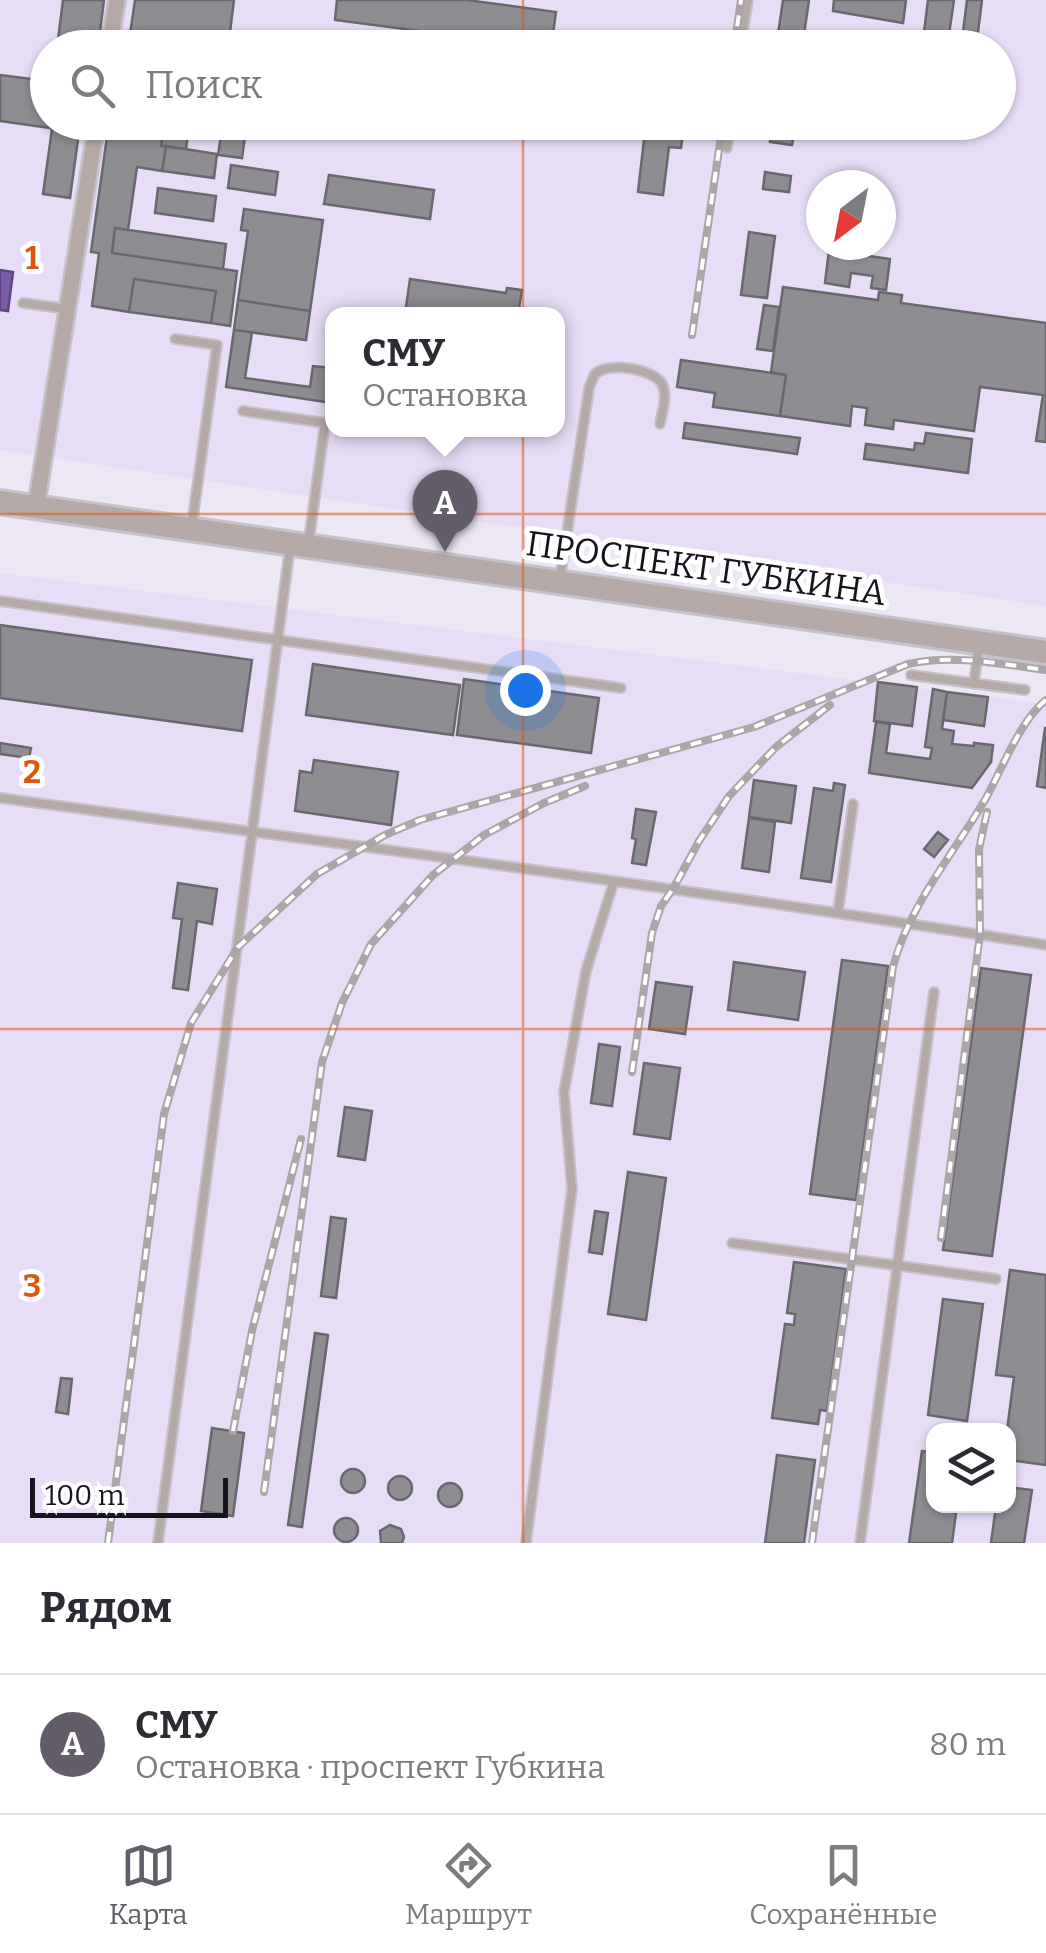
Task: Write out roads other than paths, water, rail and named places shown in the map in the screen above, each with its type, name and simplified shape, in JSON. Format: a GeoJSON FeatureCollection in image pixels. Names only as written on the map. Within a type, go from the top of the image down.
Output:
{"type":"FeatureCollection","features":[{"type":"Feature","properties":{"kind":"main road","name":"ПРОСПЕКТ ГУБКИНА"},"geometry":{"type":"LineString","coordinates":[[0,502],[1046,652]]}},
{"type":"Feature","properties":{"kind":"street"},"geometry":{"type":"LineString","coordinates":[[112,30],[117,0]]}},
{"type":"Feature","properties":{"kind":"street"},"geometry":{"type":"LineString","coordinates":[[36,507],[94,140]]}},
{"type":"Feature","properties":{"kind":"lane"},"geometry":{"type":"LineString","coordinates":[[743,30],[748,0]]}},
{"type":"Feature","properties":{"kind":"lane"},"geometry":{"type":"LineString","coordinates":[[726,148],[727,140]]}},
{"type":"Feature","properties":{"kind":"lane"},"geometry":{"type":"LineString","coordinates":[[23,303],[68,309]]}},
{"type":"Feature","properties":{"kind":"lane"},"geometry":{"type":"LineString","coordinates":[[175,339],[217,345],[192,529]]}},
{"type":"Feature","properties":{"kind":"lane"},"geometry":{"type":"LineString","coordinates":[[559,582],[589,389],[595,375],[608,367],[625,367],[656,376],[665,398],[660,424]]}},
{"type":"Feature","properties":{"kind":"lane"},"geometry":{"type":"LineString","coordinates":[[158,1543],[277,638],[325,423],[243,411]]}},
{"type":"Feature","properties":{"kind":"lane"},"geometry":{"type":"LineString","coordinates":[[565,540],[576,532]]}},
{"type":"Feature","properties":{"kind":"lane"},"geometry":{"type":"LineString","coordinates":[[0,601],[622,688]]}},
{"type":"Feature","properties":{"kind":"lane"},"geometry":{"type":"LineString","coordinates":[[974,684],[979,642]]}},
{"type":"Feature","properties":{"kind":"lane"},"geometry":{"type":"LineString","coordinates":[[911,675],[1025,690]]}},
{"type":"Feature","properties":{"kind":"lane"},"geometry":{"type":"LineString","coordinates":[[0,798],[1046,944]]}},
{"type":"Feature","properties":{"kind":"lane"},"geometry":{"type":"LineString","coordinates":[[838,912],[853,804]]}},
{"type":"Feature","properties":{"kind":"lane"},"geometry":{"type":"LineString","coordinates":[[526,1543],[572,1189],[564,1092],[586,971],[614,881]]}},
{"type":"Feature","properties":{"kind":"lane"},"geometry":{"type":"LineString","coordinates":[[860,1543],[934,992]]}},
{"type":"Feature","properties":{"kind":"lane"},"geometry":{"type":"LineString","coordinates":[[732,1242],[996,1278]]}},
{"type":"Feature","properties":{"kind":"railway"},"geometry":{"type":"LineString","coordinates":[[737,30],[741,0]]}},
{"type":"Feature","properties":{"kind":"railway"},"geometry":{"type":"LineString","coordinates":[[692,335],[720,140]]}},
{"type":"Feature","properties":{"kind":"railway"},"geometry":{"type":"LineString","coordinates":[[108,1543],[164,1114],[191,1023],[238,947],[317,874],[420,820],[754,727],[908,664],[960,660],[1046,670]]}},
{"type":"Feature","properties":{"kind":"railway"},"geometry":{"type":"LineString","coordinates":[[812,1543],[893,967],[921,901],[986,798],[1020,732],[1046,700]]}},
{"type":"Feature","properties":{"kind":"railway"},"geometry":{"type":"LineString","coordinates":[[632,1072],[652,933],[661,906],[729,796],[776,747],[830,705]]}},
{"type":"Feature","properties":{"kind":"railway"},"geometry":{"type":"LineString","coordinates":[[264,1492],[322,1062],[342,1003],[371,944],[433,875],[484,835],[585,786]]}},
{"type":"Feature","properties":{"kind":"railway"},"geometry":{"type":"LineString","coordinates":[[941,1238],[980,934],[979,849],[987,812]]}},
{"type":"Feature","properties":{"kind":"railway"},"geometry":{"type":"LineString","coordinates":[[233,1431],[252,1331],[301,1139]]}},
{"type":"Feature","properties":{"kind":"place","name":"СМУ"},"geometry":{"type":"Point","coordinates":[445,552]}}]}
